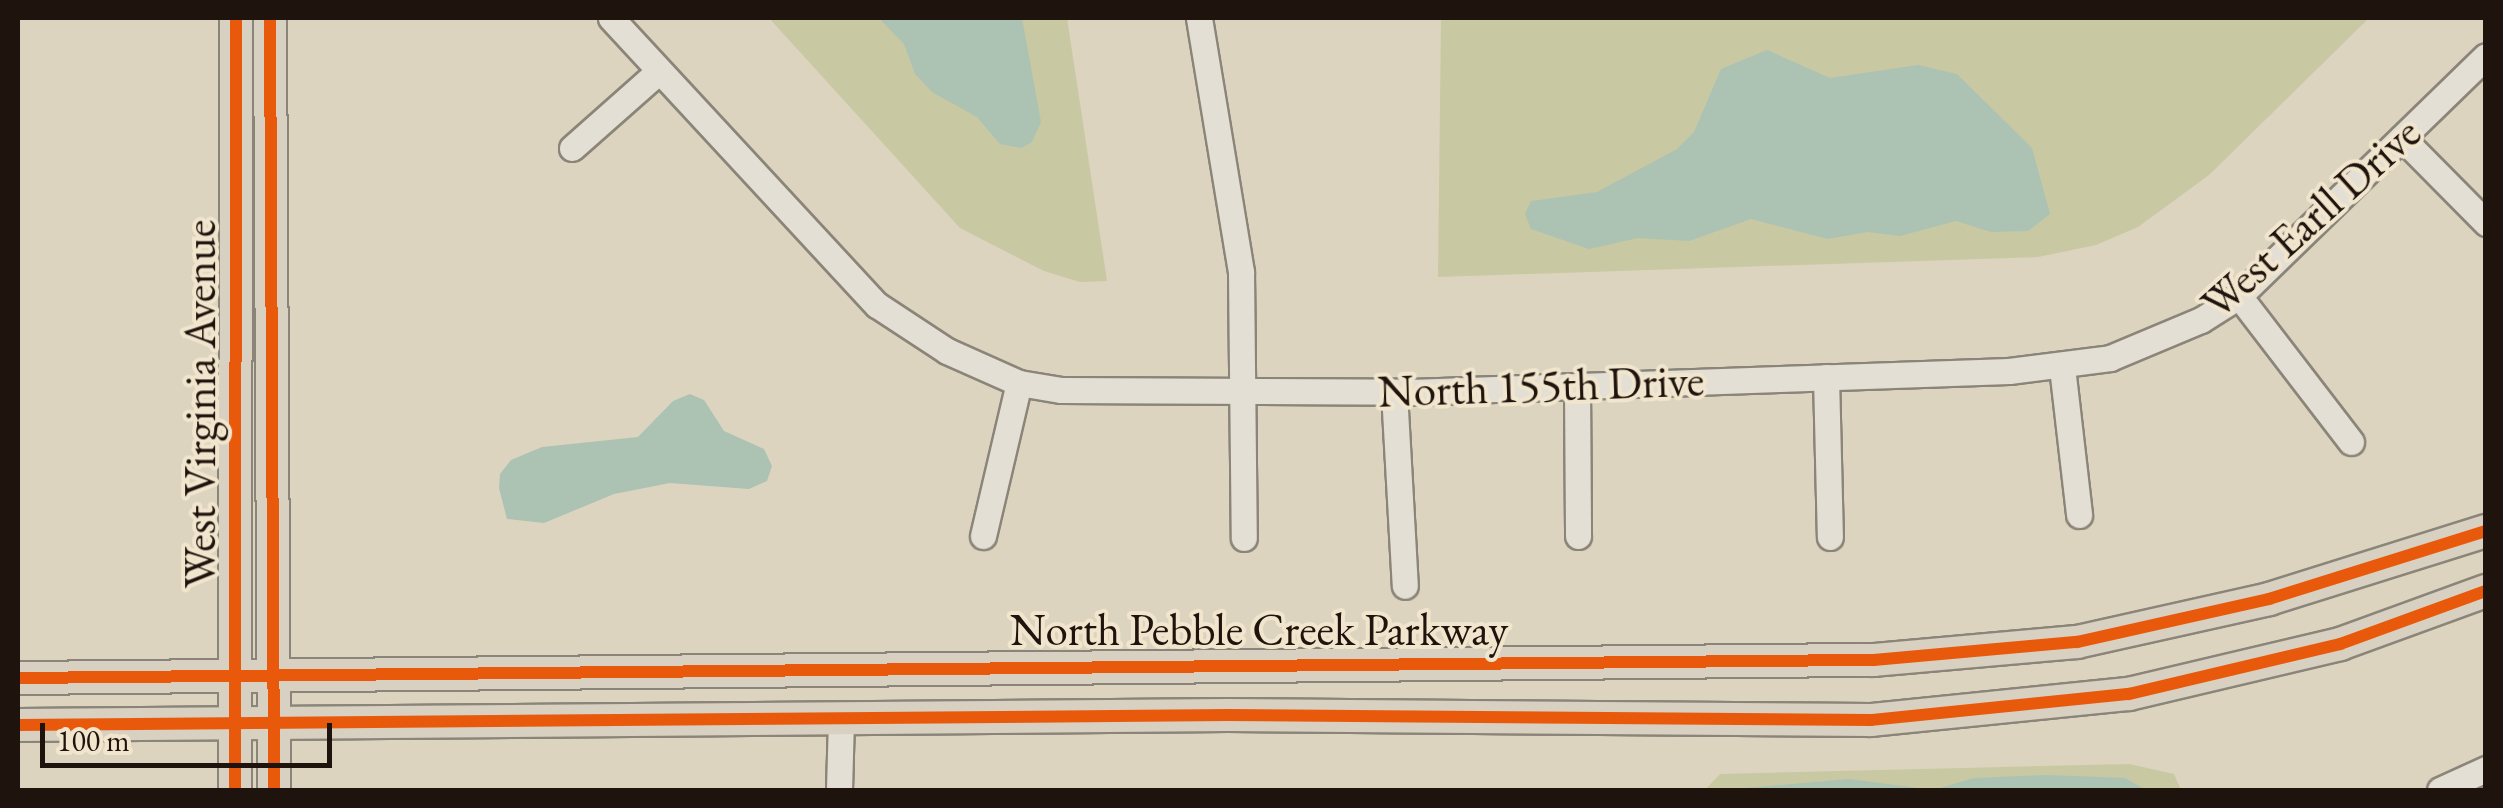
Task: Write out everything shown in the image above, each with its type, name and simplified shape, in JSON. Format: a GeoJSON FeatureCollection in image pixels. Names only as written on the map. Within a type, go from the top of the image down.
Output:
{"type":"FeatureCollection","features":[{"type":"Feature","properties":{"kind":"main road","name":"West Virginia Avenue"},"geometry":{"type":"LineString","coordinates":[[235,790],[236,18]]}},
{"type":"Feature","properties":{"kind":"main road","name":"West Virginia Avenue"},"geometry":{"type":"LineString","coordinates":[[270,18],[270,678],[274,790]]}},
{"type":"Feature","properties":{"kind":"main road","name":"North Pebble Creek Parkway"},"geometry":{"type":"LineString","coordinates":[[18,678],[270,678],[1408,661],[1822,662],[2027,649],[2269,598],[2486,531]]}},
{"type":"Feature","properties":{"kind":"main road","name":"North Pebble Creek Parkway"},"geometry":{"type":"LineString","coordinates":[[18,725],[1406,716],[1812,722],[2039,707],[2129,694],[2340,644],[2486,591]]}},
{"type":"Feature","properties":{"kind":"main road"},"geometry":{"type":"LineString","coordinates":[[1406,716],[1408,661]]}},
{"type":"Feature","properties":{"kind":"main road"},"geometry":{"type":"LineString","coordinates":[[840,670],[841,720]]}},
{"type":"Feature","properties":{"kind":"street","name":"North 155th Drive"},"geometry":{"type":"LineString","coordinates":[[611,18],[877,304],[947,351],[1019,383],[1061,390],[1394,392],[2062,367]]}},
{"type":"Feature","properties":{"kind":"street"},"geometry":{"type":"LineString","coordinates":[[1199,18],[1238,242],[1244,538]]}},
{"type":"Feature","properties":{"kind":"street","name":"West Earll Drive"},"geometry":{"type":"LineString","coordinates":[[2062,367],[2159,340],[2239,296],[2486,56]]}},
{"type":"Feature","properties":{"kind":"street"},"geometry":{"type":"LineString","coordinates":[[572,148],[659,71]]}},
{"type":"Feature","properties":{"kind":"street"},"geometry":{"type":"LineString","coordinates":[[2402,138],[2486,223]]}},
{"type":"Feature","properties":{"kind":"street"},"geometry":{"type":"LineString","coordinates":[[2239,296],[2350,442]]}},
{"type":"Feature","properties":{"kind":"street"},"geometry":{"type":"LineString","coordinates":[[2062,367],[2079,515]]}},
{"type":"Feature","properties":{"kind":"street"},"geometry":{"type":"LineString","coordinates":[[1826,377],[1830,537]]}},
{"type":"Feature","properties":{"kind":"street"},"geometry":{"type":"LineString","coordinates":[[983,536],[1019,383]]}},
{"type":"Feature","properties":{"kind":"street"},"geometry":{"type":"LineString","coordinates":[[1577,386],[1578,536]]}},
{"type":"Feature","properties":{"kind":"street"},"geometry":{"type":"LineString","coordinates":[[1394,392],[1405,586]]}},
{"type":"Feature","properties":{"kind":"street"},"geometry":{"type":"LineString","coordinates":[[839,790],[841,720]]}},
{"type":"Feature","properties":{"kind":"street"},"geometry":{"type":"LineString","coordinates":[[2440,790],[2486,769]]}},
{"type":"Feature","properties":{"kind":"green space"},"geometry":{"type":"Polygon","coordinates":[[[769,18],[1067,18],[1107,281],[1080,282],[1044,271],[960,228],[769,18]]]}},
{"type":"Feature","properties":{"kind":"green space"},"geometry":{"type":"Polygon","coordinates":[[[1441,18],[2369,18],[2209,175],[2138,227],[2096,245],[2038,257],[1438,277],[1441,18]]]}},
{"type":"Feature","properties":{"kind":"green space"},"geometry":{"type":"Polygon","coordinates":[[[2129,764],[2174,774],[2181,790],[1705,790],[1720,774],[2129,764]]]}},
{"type":"Feature","properties":{"kind":"shaded area"},"geometry":{"type":"Polygon","coordinates":[[[879,18],[1022,18],[1041,122],[1032,142],[1021,148],[1000,144],[977,117],[932,92],[915,74],[904,44],[879,18]]]}},
{"type":"Feature","properties":{"kind":"shaded area"},"geometry":{"type":"Polygon","coordinates":[[[1767,50],[1830,78],[1918,65],[1957,74],[2032,148],[2050,214],[2028,231],[1991,232],[1956,221],[1900,236],[1867,232],[1828,239],[1751,219],[1689,241],[1638,238],[1589,249],[1531,229],[1525,214],[1531,201],[1597,192],[1677,149],[1694,132],[1721,69],[1767,50]]]}},
{"type":"Feature","properties":{"kind":"shaded area"},"geometry":{"type":"Polygon","coordinates":[[[690,394],[704,400],[724,431],[764,449],[772,466],[767,481],[749,489],[670,483],[614,494],[544,523],[507,519],[499,488],[500,474],[511,460],[542,447],[638,437],[673,401],[690,394]]]}},
{"type":"Feature","properties":{"kind":"shaded area"},"geometry":{"type":"Polygon","coordinates":[[[2046,775],[2125,778],[2146,790],[1933,790],[1974,778],[2046,775]]]}},
{"type":"Feature","properties":{"kind":"shaded area"},"geometry":{"type":"Polygon","coordinates":[[[1849,779],[1933,790],[1722,790],[1849,779]]]}},
{"type":"Feature","properties":{"kind":"cycle path"},"geometry":{"type":"LineString","coordinates":[[235,790],[236,18]]}},
{"type":"Feature","properties":{"kind":"cycle path"},"geometry":{"type":"LineString","coordinates":[[270,18],[274,790]]}},
{"type":"Feature","properties":{"kind":"cycle path"},"geometry":{"type":"LineString","coordinates":[[18,678],[1874,660],[2077,642],[2269,599],[2486,531]]}},
{"type":"Feature","properties":{"kind":"cycle path"},"geometry":{"type":"LineString","coordinates":[[18,725],[1228,715],[1871,720],[2129,694],[2340,644],[2486,591]]}}]}
